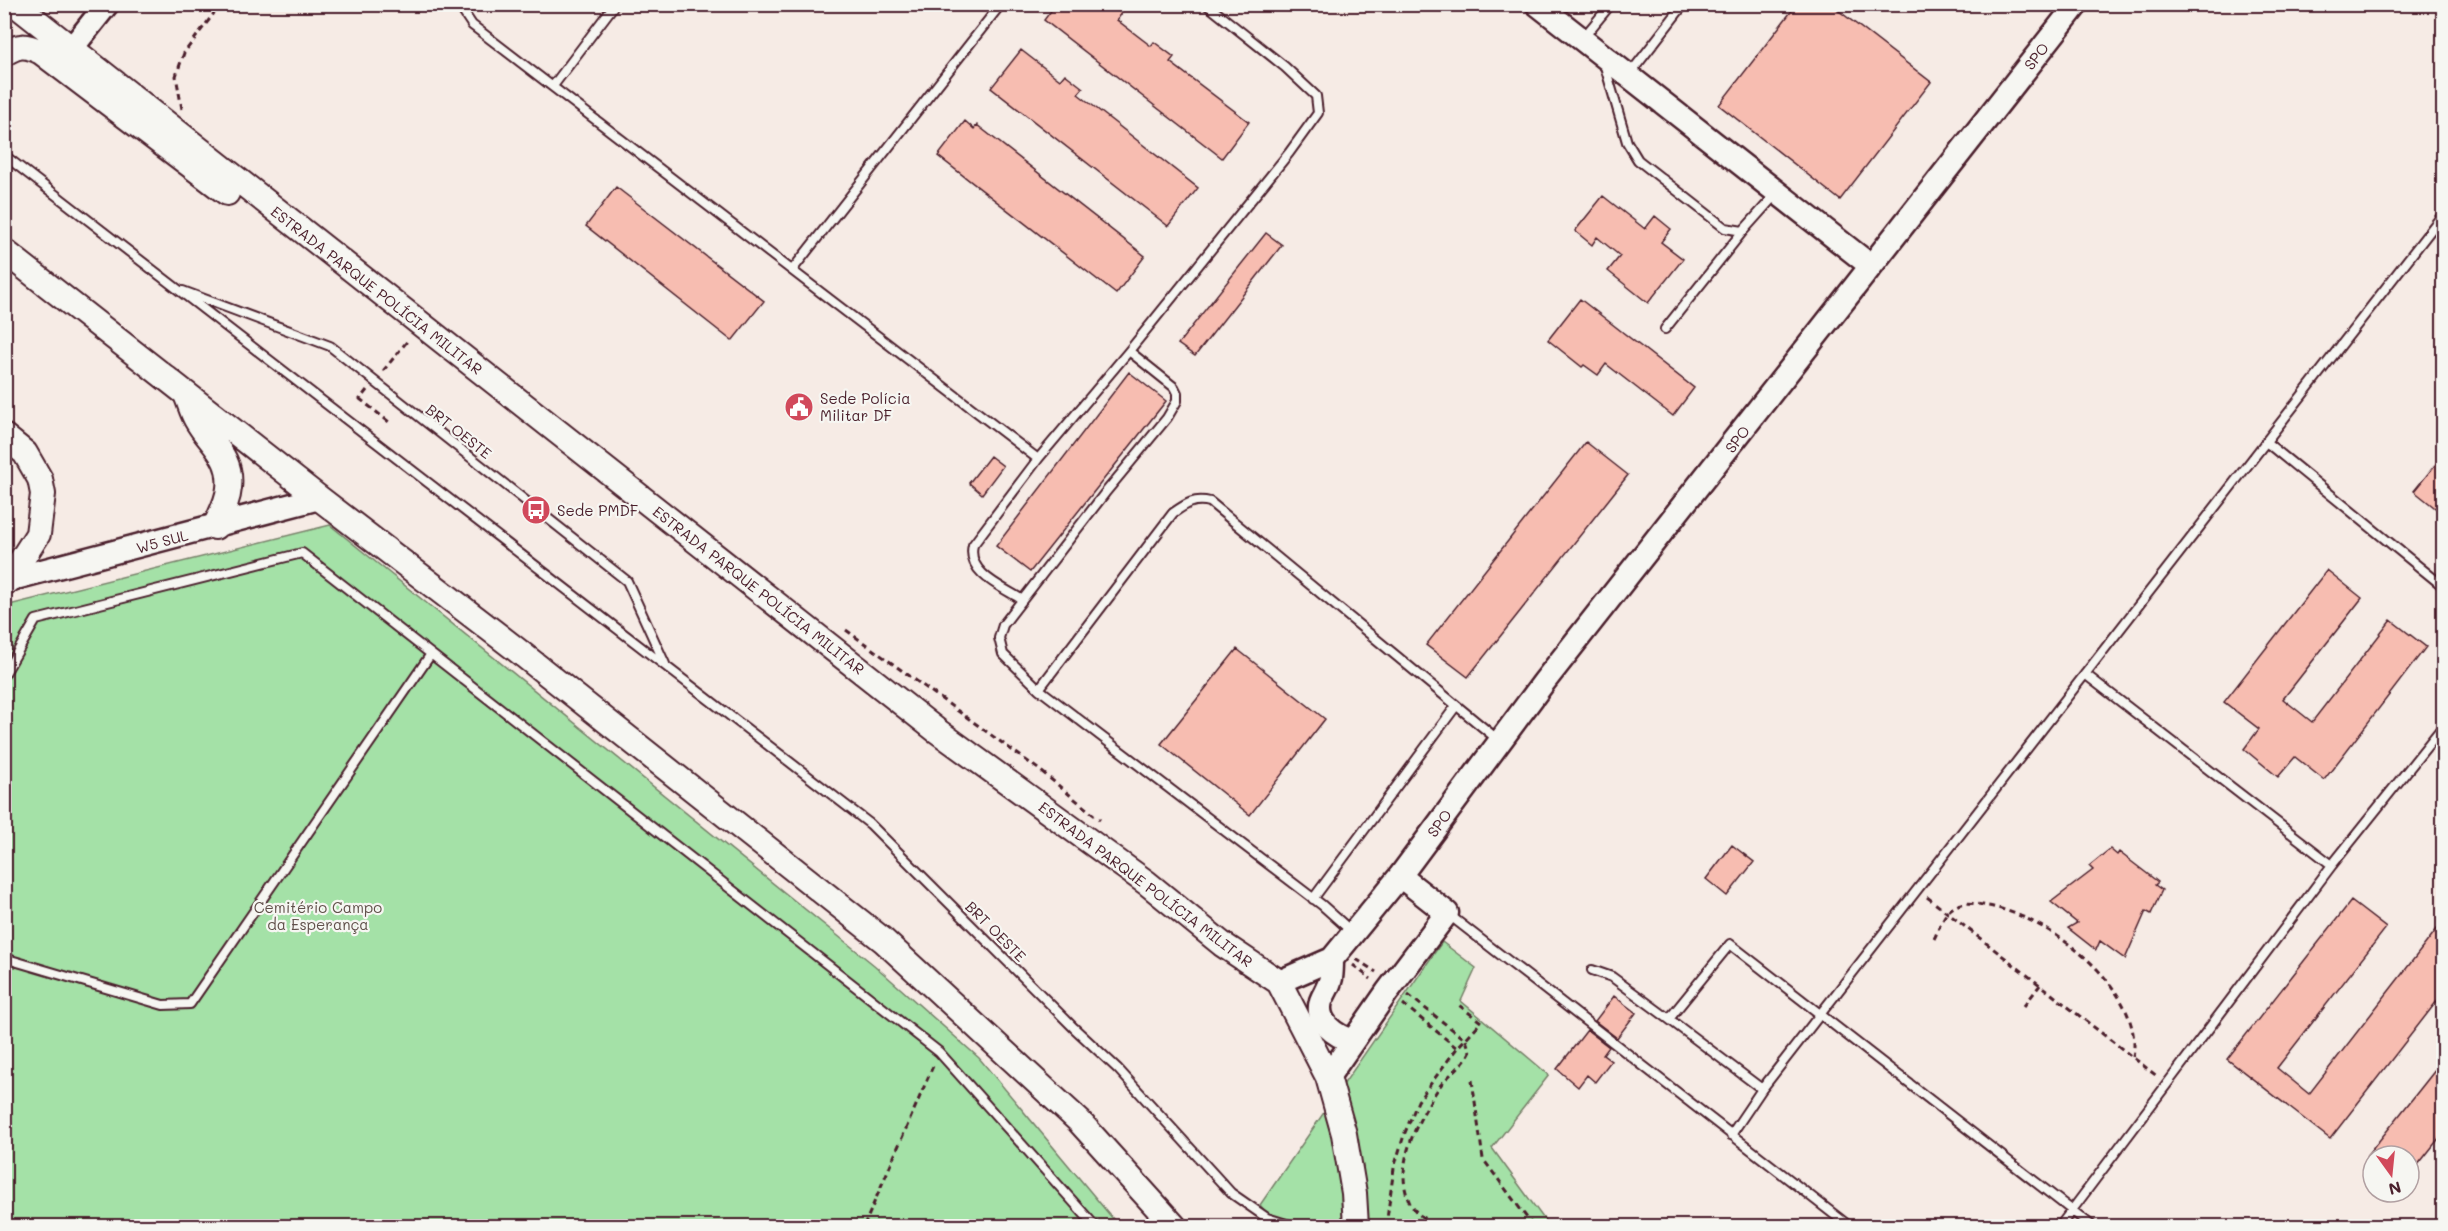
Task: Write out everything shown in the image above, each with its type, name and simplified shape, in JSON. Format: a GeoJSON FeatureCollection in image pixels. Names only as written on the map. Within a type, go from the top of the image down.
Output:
{"type":"FeatureCollection","features":[{"type":"Feature","properties":{"kind":"main road","name":"ESTRADA PARQUE POLÍCIA MILITAR"},"geometry":{"type":"LineString","coordinates":[[26,8],[72,48],[364,280],[936,730],[1148,883],[1222,944],[1279,982],[1328,1077],[1346,1146],[1354,1193],[1356,1227]]}},
{"type":"Feature","properties":{"kind":"main road"},"geometry":{"type":"LineString","coordinates":[[4,45],[26,8]]}},
{"type":"Feature","properties":{"kind":"main road"},"geometry":{"type":"LineString","coordinates":[[4,54],[21,45],[28,45],[42,52],[271,226],[331,268],[344,275],[364,280]]}},
{"type":"Feature","properties":{"kind":"main road"},"geometry":{"type":"LineString","coordinates":[[4,251],[517,650],[883,940],[1079,1121],[1174,1227]]}},
{"type":"Feature","properties":{"kind":"main road"},"geometry":{"type":"LineString","coordinates":[[185,392],[196,420],[218,446],[229,472],[230,487],[215,527]]}},
{"type":"Feature","properties":{"kind":"main road"},"geometry":{"type":"LineString","coordinates":[[4,436],[25,453],[40,479],[43,494],[38,534],[6,581]]}},
{"type":"Feature","properties":{"kind":"street"},"geometry":{"type":"LineString","coordinates":[[72,48],[106,4]]}},
{"type":"Feature","properties":{"kind":"street"},"geometry":{"type":"LineString","coordinates":[[1537,4],[1871,266]]}},
{"type":"Feature","properties":{"kind":"street","name":"SPO"},"geometry":{"type":"LineString","coordinates":[[1279,982],[1332,959],[1400,876],[1544,682],[2077,4]]}},
{"type":"Feature","properties":{"kind":"street","name":"W5 SUL"},"geometry":{"type":"LineString","coordinates":[[6,581],[319,498]]}},
{"type":"Feature","properties":{"kind":"street"},"geometry":{"type":"LineString","coordinates":[[1328,1077],[1387,992],[1447,913],[1400,876]]}},
{"type":"Feature","properties":{"kind":"street"},"geometry":{"type":"LineString","coordinates":[[1332,959],[1330,980],[1321,1001],[1321,1016],[1329,1029],[1353,1041]]}},
{"type":"Feature","properties":{"kind":"lane"},"geometry":{"type":"LineString","coordinates":[[463,4],[464,14],[472,25],[1038,459]]}},
{"type":"Feature","properties":{"kind":"lane"},"geometry":{"type":"LineString","coordinates":[[553,86],[615,4]]}},
{"type":"Feature","properties":{"kind":"lane"},"geometry":{"type":"LineString","coordinates":[[793,270],[1001,4]]}},
{"type":"Feature","properties":{"kind":"lane"},"geometry":{"type":"LineString","coordinates":[[1022,599],[977,569],[972,560],[972,550],[978,538],[1038,459],[1129,351],[1289,153],[1318,112],[1316,96],[1285,67],[1206,4]]}},
{"type":"Feature","properties":{"kind":"lane"},"geometry":{"type":"LineString","coordinates":[[1582,40],[1611,4]]}},
{"type":"Feature","properties":{"kind":"lane"},"geometry":{"type":"LineString","coordinates":[[1628,76],[1684,4]]}},
{"type":"Feature","properties":{"kind":"lane"},"geometry":{"type":"LineString","coordinates":[[1602,55],[1628,142],[1638,160],[1725,228],[1743,231]]}},
{"type":"Feature","properties":{"kind":"lane","name":"BRT OESTE"},"geometry":{"type":"LineString","coordinates":[[4,155],[870,824],[1118,1069],[1231,1193],[1267,1218],[1293,1227]]}},
{"type":"Feature","properties":{"kind":"lane"},"geometry":{"type":"LineString","coordinates":[[1665,329],[1743,231],[1778,193]]}},
{"type":"Feature","properties":{"kind":"lane"},"geometry":{"type":"LineString","coordinates":[[1731,1135],[1762,1089],[2444,213]]}},
{"type":"Feature","properties":{"kind":"lane","name":"BRT OESTE"},"geometry":{"type":"LineString","coordinates":[[176,288],[330,346],[627,581],[666,666]]}},
{"type":"Feature","properties":{"kind":"lane"},"geometry":{"type":"LineString","coordinates":[[1129,351],[1174,387],[1178,401],[1022,599],[1003,625],[999,645],[1003,654],[1039,689],[1353,932]]}},
{"type":"Feature","properties":{"kind":"lane"},"geometry":{"type":"LineString","coordinates":[[2266,442],[2444,587]]}},
{"type":"Feature","properties":{"kind":"lane"},"geometry":{"type":"LineString","coordinates":[[1039,689],[1173,513],[1187,503],[1199,500],[1210,502],[1500,741]]}},
{"type":"Feature","properties":{"kind":"lane"},"geometry":{"type":"LineString","coordinates":[[4,675],[36,620],[302,553],[939,1052],[1095,1227]]}},
{"type":"Feature","properties":{"kind":"lane"},"geometry":{"type":"LineString","coordinates":[[4,958],[163,1005],[190,1004],[431,654]]}},
{"type":"Feature","properties":{"kind":"lane"},"geometry":{"type":"LineString","coordinates":[[2085,674],[2332,865]]}},
{"type":"Feature","properties":{"kind":"lane"},"geometry":{"type":"LineString","coordinates":[[1313,899],[1456,706]]}},
{"type":"Feature","properties":{"kind":"lane"},"geometry":{"type":"LineString","coordinates":[[2060,1227],[2332,865],[2444,724]]}},
{"type":"Feature","properties":{"kind":"lane"},"geometry":{"type":"LineString","coordinates":[[1447,913],[1849,1227]]}},
{"type":"Feature","properties":{"kind":"lane"},"geometry":{"type":"LineString","coordinates":[[1669,1020],[1730,944],[2092,1227]]}},
{"type":"Feature","properties":{"kind":"lane"},"geometry":{"type":"LineString","coordinates":[[1592,970],[1612,977],[1762,1089]]}},
{"type":"Feature","properties":{"kind":"path"},"geometry":{"type":"LineString","coordinates":[[183,115],[176,76],[184,53],[221,4]]}},
{"type":"Feature","properties":{"kind":"path"},"geometry":{"type":"LineString","coordinates":[[389,422],[360,399],[421,324]]}},
{"type":"Feature","properties":{"kind":"path"},"geometry":{"type":"LineString","coordinates":[[384,429],[395,415]]}},
{"type":"Feature","properties":{"kind":"path"},"geometry":{"type":"LineString","coordinates":[[843,628],[1041,771],[1106,825]]}},
{"type":"Feature","properties":{"kind":"path"},"geometry":{"type":"LineString","coordinates":[[1917,890],[2167,1083]]}},
{"type":"Feature","properties":{"kind":"path"},"geometry":{"type":"LineString","coordinates":[[1934,939],[1946,912],[1959,904],[2000,908],[2027,918],[2053,933],[2086,959],[2114,990],[2133,1025],[2136,1044],[2133,1057]]}},
{"type":"Feature","properties":{"kind":"path"},"geometry":{"type":"LineString","coordinates":[[2024,1006],[2040,985]]}},
{"type":"Feature","properties":{"kind":"path"},"geometry":{"type":"LineString","coordinates":[[1386,1227],[1394,1168],[1418,1101],[1457,1048],[1481,1022],[1456,1003]]}},
{"type":"Feature","properties":{"kind":"path"},"geometry":{"type":"LineString","coordinates":[[1436,1227],[1420,1215],[1410,1203],[1404,1184],[1406,1160],[1421,1117],[1442,1084],[1465,1061],[1470,1052],[1466,1040]]}},
{"type":"Feature","properties":{"kind":"path"},"geometry":{"type":"LineString","coordinates":[[864,1227],[939,1052]]}},
{"type":"Feature","properties":{"kind":"path"},"geometry":{"type":"LineString","coordinates":[[1472,1080],[1483,1159],[1533,1227]]}},
{"type":"Feature","properties":{"kind":"green space","name":"Cemitério Campo da Esperança"},"geometry":{"type":"Polygon","coordinates":[[[330,525],[874,965],[979,1058],[1119,1226],[5,1226],[5,606],[330,525]]]}},
{"type":"Feature","properties":{"kind":"green space"},"geometry":{"type":"Polygon","coordinates":[[[1442,942],[1476,968],[1461,1001],[1549,1075],[1492,1148],[1549,1226],[1278,1226],[1260,1205],[1442,942]]]}},
{"type":"Feature","properties":{"kind":"building"},"geometry":{"type":"Polygon","coordinates":[[[1056,4],[1110,4],[1122,13],[1117,20],[1151,46],[1154,42],[1174,57],[1170,62],[1249,122],[1222,158],[1044,20],[1056,4]]]}},
{"type":"Feature","properties":{"kind":"building"},"geometry":{"type":"Polygon","coordinates":[[[1797,4],[1830,4],[1931,82],[1840,200],[1719,105],[1797,4]]]}},
{"type":"Feature","properties":{"kind":"building"},"geometry":{"type":"Polygon","coordinates":[[[1021,50],[1060,80],[1065,74],[1083,88],[1078,94],[1198,188],[1168,226],[991,88],[1021,50]]]}},
{"type":"Feature","properties":{"kind":"building"},"geometry":{"type":"Polygon","coordinates":[[[965,121],[974,129],[977,125],[1145,256],[1116,294],[938,156],[965,121]]]}},
{"type":"Feature","properties":{"kind":"building"},"geometry":{"type":"Polygon","coordinates":[[[616,187],[764,301],[732,341],[586,226],[616,187]]]}},
{"type":"Feature","properties":{"kind":"building"},"geometry":{"type":"Polygon","coordinates":[[[1603,196],[1645,229],[1655,216],[1671,229],[1661,242],[1683,259],[1648,303],[1608,271],[1620,256],[1597,237],[1592,245],[1575,231],[1603,196]]]}},
{"type":"Feature","properties":{"kind":"building"},"geometry":{"type":"Polygon","coordinates":[[[1266,233],[1282,245],[1195,356],[1178,344],[1266,233]]]}},
{"type":"Feature","properties":{"kind":"building"},"geometry":{"type":"Polygon","coordinates":[[[1580,299],[1694,388],[1673,416],[1606,364],[1598,375],[1584,365],[1582,367],[1548,340],[1580,299]]]}},
{"type":"Feature","properties":{"kind":"building"},"geometry":{"type":"Polygon","coordinates":[[[1129,372],[1166,401],[1030,572],[996,546],[1129,372]]]}},
{"type":"Feature","properties":{"kind":"building"},"geometry":{"type":"Polygon","coordinates":[[[1586,442],[1628,475],[1468,677],[1426,645],[1586,442]]]}},
{"type":"Feature","properties":{"kind":"building"},"geometry":{"type":"Polygon","coordinates":[[[2444,454],[2444,515],[2414,491],[2444,454]]]}},
{"type":"Feature","properties":{"kind":"building"},"geometry":{"type":"Polygon","coordinates":[[[990,456],[1003,466],[982,494],[969,483],[990,456]]]}},
{"type":"Feature","properties":{"kind":"building"},"geometry":{"type":"Polygon","coordinates":[[[2327,570],[2362,598],[2283,699],[2312,722],[2391,620],[2426,647],[2324,780],[2295,757],[2278,777],[2244,749],[2259,729],[2224,702],[2327,570]]]}},
{"type":"Feature","properties":{"kind":"building"},"geometry":{"type":"Polygon","coordinates":[[[1237,649],[1325,719],[1250,815],[1161,744],[1237,649]]]}},
{"type":"Feature","properties":{"kind":"building"},"geometry":{"type":"Polygon","coordinates":[[[1732,845],[1754,862],[1727,896],[1706,879],[1732,845]]]}},
{"type":"Feature","properties":{"kind":"building"},"geometry":{"type":"Polygon","coordinates":[[[2110,849],[2117,855],[2119,852],[2158,882],[2155,885],[2162,890],[2151,914],[2146,911],[2125,959],[2100,941],[2096,950],[2068,928],[2077,923],[2051,902],[2093,870],[2089,866],[2110,849]]]}},
{"type":"Feature","properties":{"kind":"building"},"geometry":{"type":"Polygon","coordinates":[[[2351,901],[2386,928],[2277,1068],[2309,1094],[2444,920],[2444,992],[2330,1139],[2227,1059],[2351,901]]]}},
{"type":"Feature","properties":{"kind":"building"},"geometry":{"type":"Polygon","coordinates":[[[1614,996],[1636,1013],[1617,1038],[1595,1021],[1614,996]]]}},
{"type":"Feature","properties":{"kind":"building"},"geometry":{"type":"Polygon","coordinates":[[[1587,1030],[1609,1047],[1603,1055],[1611,1061],[1595,1082],[1587,1075],[1578,1087],[1557,1069],[1587,1030]]]}},
{"type":"Feature","properties":{"kind":"building"},"geometry":{"type":"Polygon","coordinates":[[[2444,1059],[2444,1132],[2421,1161],[2421,1144],[2377,1144],[2444,1059]]]}},
{"type":"Feature","properties":{"kind":"place","name":"Sede Polícia Militar DF"},"geometry":{"type":"Point","coordinates":[799,407]}},
{"type":"Feature","properties":{"kind":"place","name":"Sede PMDF"},"geometry":{"type":"Point","coordinates":[536,510]}}]}
